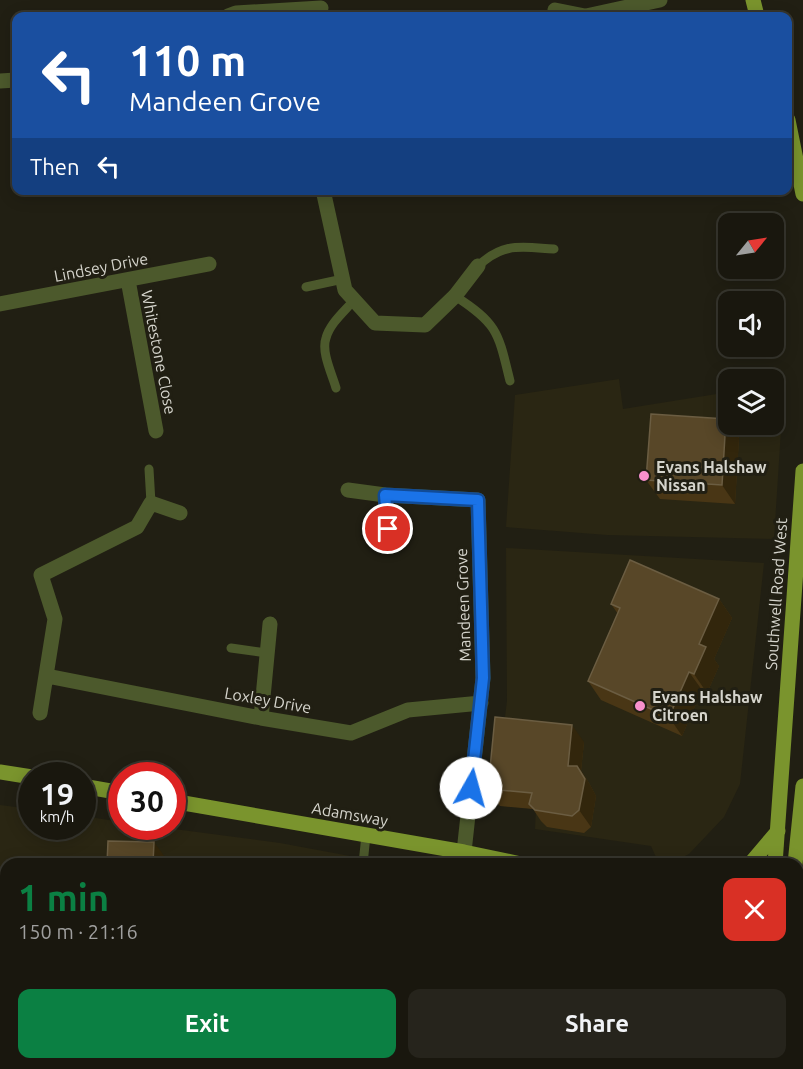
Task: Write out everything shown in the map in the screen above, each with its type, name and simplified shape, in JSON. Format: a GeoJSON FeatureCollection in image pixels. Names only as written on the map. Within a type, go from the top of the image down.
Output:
{"type":"FeatureCollection","features":[{"type":"Feature","properties":{"kind":"main road"},"geometry":{"type":"LineString","coordinates":[[792,140],[803,194]]}},
{"type":"Feature","properties":{"kind":"main road","name":"Southwell Road West"},"geometry":{"type":"LineString","coordinates":[[776,858],[803,471]]}},
{"type":"Feature","properties":{"kind":"main road"},"geometry":{"type":"LineString","coordinates":[[0,772],[18,775]]}},
{"type":"Feature","properties":{"kind":"main road"},"geometry":{"type":"LineString","coordinates":[[796,858],[803,786]]}},
{"type":"Feature","properties":{"kind":"main road","name":"Adamsway"},"geometry":{"type":"LineString","coordinates":[[186,803],[492,858]]}},
{"type":"Feature","properties":{"kind":"main road"},"geometry":{"type":"LineString","coordinates":[[755,858],[778,831]]}},
{"type":"Feature","properties":{"kind":"street"},"geometry":{"type":"LineString","coordinates":[[604,12],[660,0]]}},
{"type":"Feature","properties":{"kind":"street"},"geometry":{"type":"LineString","coordinates":[[253,12],[321,8]]}},
{"type":"Feature","properties":{"kind":"street"},"geometry":{"type":"LineString","coordinates":[[555,10],[565,12]]}},
{"type":"Feature","properties":{"kind":"street"},"geometry":{"type":"LineString","coordinates":[[324,195],[345,290],[375,323],[425,325],[455,296],[477,266]]}},
{"type":"Feature","properties":{"kind":"street","name":"Lindsey Drive"},"geometry":{"type":"LineString","coordinates":[[0,304],[209,264]]}},
{"type":"Feature","properties":{"kind":"street","name":"Whitestone Close"},"geometry":{"type":"LineString","coordinates":[[128,280],[156,431]]}},
{"type":"Feature","properties":{"kind":"street"},"geometry":{"type":"LineString","coordinates":[[348,490],[385,495],[390,546]]}},
{"type":"Feature","properties":{"kind":"street","name":"Mandeen Grove"},"geometry":{"type":"LineString","coordinates":[[385,495],[478,500],[483,678],[464,852]]}},
{"type":"Feature","properties":{"kind":"street"},"geometry":{"type":"LineString","coordinates":[[40,713],[56,619],[41,575],[137,527],[151,503],[180,513]]}},
{"type":"Feature","properties":{"kind":"street"},"geometry":{"type":"LineString","coordinates":[[261,718],[270,624]]}},
{"type":"Feature","properties":{"kind":"street","name":"Loxley Drive"},"geometry":{"type":"LineString","coordinates":[[47,676],[261,718],[351,733],[408,710],[481,703]]}},
{"type":"Feature","properties":{"kind":"lane"},"geometry":{"type":"LineString","coordinates":[[477,266],[491,254],[510,247],[554,249]]}},
{"type":"Feature","properties":{"kind":"lane"},"geometry":{"type":"LineString","coordinates":[[306,287],[343,279]]}},
{"type":"Feature","properties":{"kind":"lane"},"geometry":{"type":"LineString","coordinates":[[455,296],[480,313],[492,325],[500,341],[510,381]]}},
{"type":"Feature","properties":{"kind":"lane"},"geometry":{"type":"LineString","coordinates":[[336,388],[325,339],[332,325],[354,300]]}},
{"type":"Feature","properties":{"kind":"lane"},"geometry":{"type":"LineString","coordinates":[[149,469],[151,503]]}},
{"type":"Feature","properties":{"kind":"lane"},"geometry":{"type":"LineString","coordinates":[[231,648],[267,653]]}},
{"type":"Feature","properties":{"kind":"lane"},"geometry":{"type":"LineString","coordinates":[[364,858],[366,835]]}},
{"type":"Feature","properties":{"kind":"shaded area","name":"Evans Halshaw Nissan"},"geometry":{"type":"Polygon","coordinates":[[[619,379],[623,409],[718,394],[718,435],[781,435],[774,539],[607,535],[506,527],[515,395],[619,379]]]}},
{"type":"Feature","properties":{"kind":"shaded area","name":"Evans Halshaw Citroen"},"geometry":{"type":"Polygon","coordinates":[[[506,548],[764,563],[740,784],[724,817],[689,854],[681,858],[656,858],[651,846],[535,829],[536,809],[494,805],[507,701],[506,548]]]}},
{"type":"Feature","properties":{"kind":"shaded area"},"geometry":{"type":"Polygon","coordinates":[[[0,805],[18,807],[18,840],[96,840],[96,818],[108,820],[108,840],[186,840],[186,831],[280,843],[361,858],[0,858],[0,805]]]}},
{"type":"Feature","properties":{"kind":"building"},"geometry":{"type":"Polygon","coordinates":[[[651,414],[718,418],[718,435],[725,435],[722,485],[646,480],[651,414]]]}},
{"type":"Feature","properties":{"kind":"building"},"geometry":{"type":"Polygon","coordinates":[[[630,560],[719,599],[699,644],[706,647],[694,674],[689,672],[669,717],[588,681],[620,608],[611,604],[630,560]]]}},
{"type":"Feature","properties":{"kind":"building"},"geometry":{"type":"Polygon","coordinates":[[[495,717],[572,725],[568,766],[577,766],[585,779],[579,810],[572,816],[535,810],[529,804],[532,793],[488,789],[495,717]]]}},
{"type":"Feature","properties":{"kind":"building"},"geometry":{"type":"Polygon","coordinates":[[[108,841],[154,842],[153,858],[107,858],[108,841]]]}},
{"type":"Feature","properties":{"kind":"place","name":"Evans Halshaw Nissan"},"geometry":{"type":"Point","coordinates":[644,476]}},
{"type":"Feature","properties":{"kind":"place","name":"Evans Halshaw Citroen"},"geometry":{"type":"Point","coordinates":[640,706]}},
{"type":"Feature","properties":{"kind":"route"},"geometry":{"type":"LineString","coordinates":[[388,529],[385,495],[478,500],[483,678],[471,788]]}}]}
